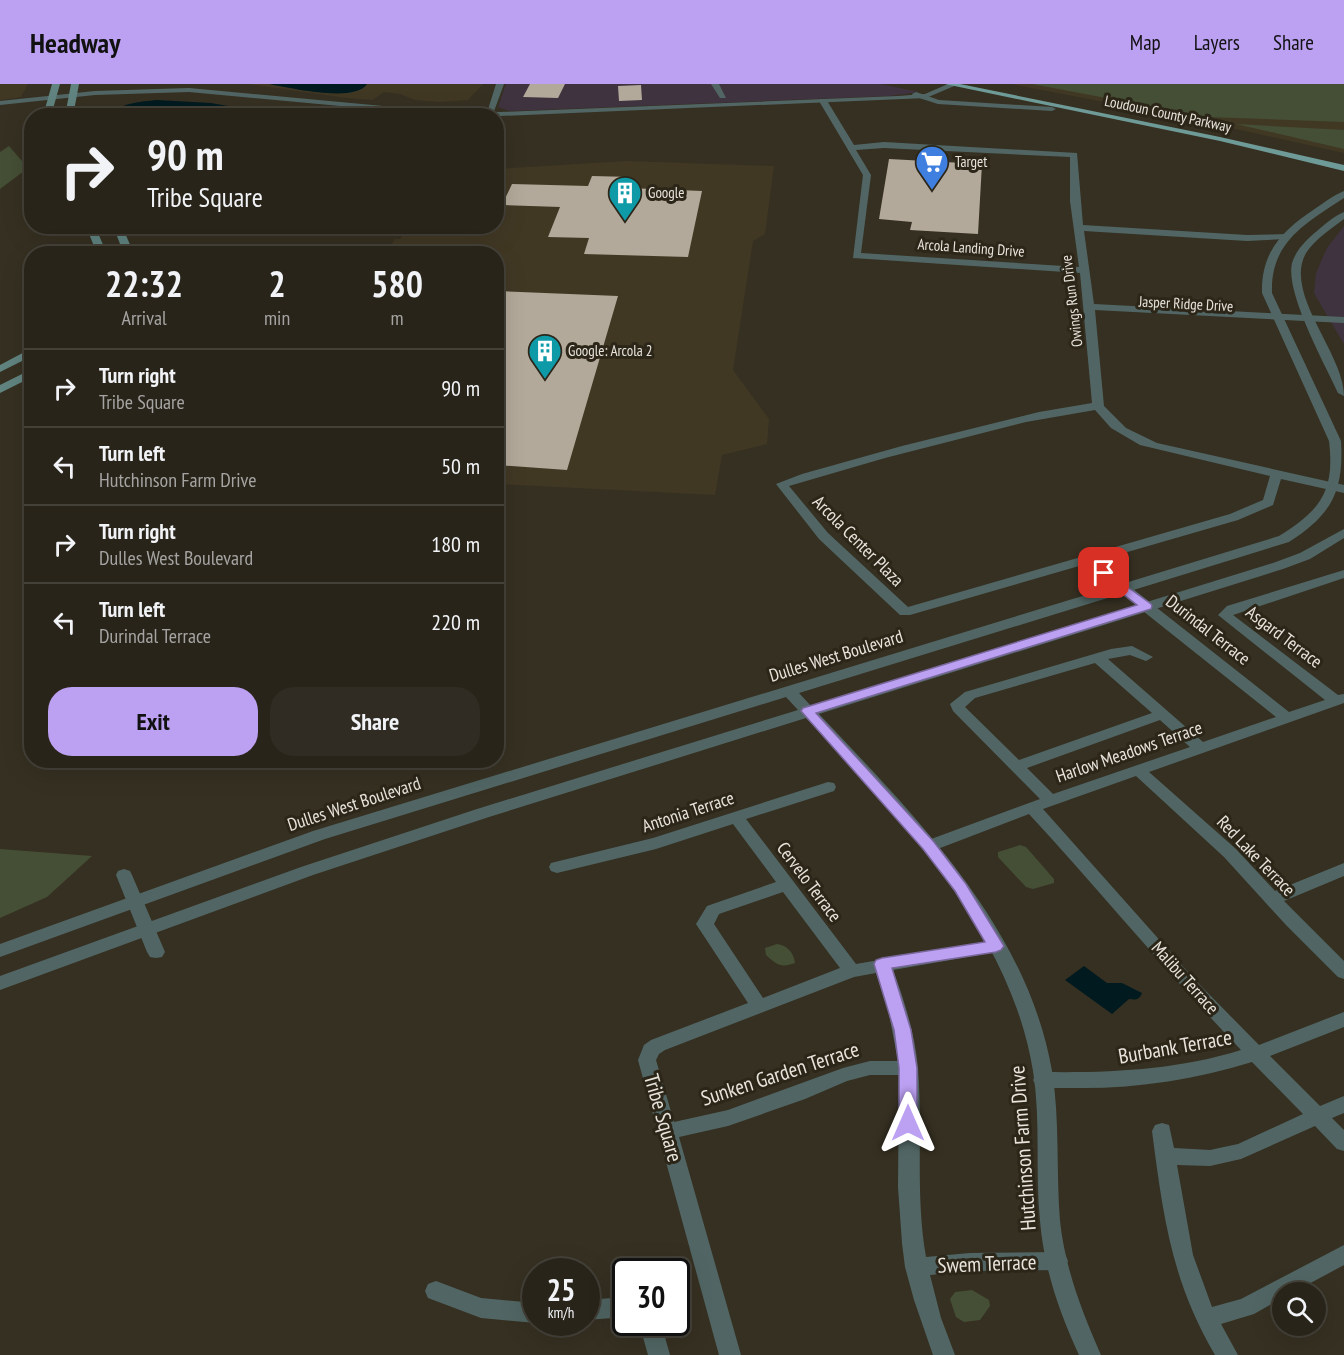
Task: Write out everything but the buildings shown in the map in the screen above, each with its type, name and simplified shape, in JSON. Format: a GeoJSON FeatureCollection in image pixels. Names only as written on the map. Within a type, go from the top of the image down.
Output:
{"type":"FeatureCollection","features":[{"type":"Feature","properties":{"kind":"main road"},"geometry":{"type":"LineString","coordinates":[[49,108],[56,84]]}},
{"type":"Feature","properties":{"kind":"main road"},"geometry":{"type":"LineString","coordinates":[[70,108],[75,84]]}},
{"type":"Feature","properties":{"kind":"main road","name":"Loudoun County Parkway"},"geometry":{"type":"LineString","coordinates":[[952,84],[1220,139],[1344,168]]}},
{"type":"Feature","properties":{"kind":"main road","name":"Loudoun County Parkway"},"geometry":{"type":"LineString","coordinates":[[984,84],[1239,135],[1344,159]]}},
{"type":"Feature","properties":{"kind":"main road"},"geometry":{"type":"LineString","coordinates":[[0,369],[24,356]]}},
{"type":"Feature","properties":{"kind":"main road"},"geometry":{"type":"LineString","coordinates":[[0,390],[24,376]]}},
{"type":"Feature","properties":{"kind":"street"},"geometry":{"type":"LineString","coordinates":[[491,108],[500,84]]}},
{"type":"Feature","properties":{"kind":"street"},"geometry":{"type":"LineString","coordinates":[[715,84],[723,96]]}},
{"type":"Feature","properties":{"kind":"street"},"geometry":{"type":"LineString","coordinates":[[915,96],[942,84]]}},
{"type":"Feature","properties":{"kind":"street"},"geometry":{"type":"LineString","coordinates":[[504,113],[915,96],[936,93],[952,84]]}},
{"type":"Feature","properties":{"kind":"street"},"geometry":{"type":"LineString","coordinates":[[0,104],[72,94],[197,90],[384,108]]}},
{"type":"Feature","properties":{"kind":"street"},"geometry":{"type":"LineString","coordinates":[[697,106],[723,96],[759,103]]}},
{"type":"Feature","properties":{"kind":"street"},"geometry":{"type":"LineString","coordinates":[[915,96],[939,102],[1052,109]]}},
{"type":"Feature","properties":{"kind":"street"},"geometry":{"type":"LineString","coordinates":[[823,101],[852,148]]}},
{"type":"Feature","properties":{"kind":"street","name":"Owings Run Drive"},"geometry":{"type":"LineString","coordinates":[[852,148],[884,145],[1074,155],[1075,201],[1090,310],[1098,406]]}},
{"type":"Feature","properties":{"kind":"street","name":"Arcola Landing Drive"},"geometry":{"type":"LineString","coordinates":[[852,148],[868,178],[856,255],[1084,270]]}},
{"type":"Feature","properties":{"kind":"street"},"geometry":{"type":"LineString","coordinates":[[1098,406],[1116,427],[1141,442],[1171,451],[1341,489],[1340,455],[1279,321],[1265,284],[1267,265],[1286,236],[1344,194]]}},
{"type":"Feature","properties":{"kind":"street"},"geometry":{"type":"LineString","coordinates":[[1344,215],[1311,240],[1298,262],[1295,285],[1344,393]]}},
{"type":"Feature","properties":{"kind":"street"},"geometry":{"type":"LineString","coordinates":[[1078,228],[1246,238],[1286,236]]}},
{"type":"Feature","properties":{"kind":"street"},"geometry":{"type":"LineString","coordinates":[[1246,238],[1276,249]]}},
{"type":"Feature","properties":{"kind":"street","name":"Jasper Ridge Drive"},"geometry":{"type":"LineString","coordinates":[[1090,310],[1311,322]]}},
{"type":"Feature","properties":{"kind":"street"},"geometry":{"type":"LineString","coordinates":[[1311,322],[1344,320]]}},
{"type":"Feature","properties":{"kind":"street"},"geometry":{"type":"LineString","coordinates":[[1311,322],[1344,327]]}},
{"type":"Feature","properties":{"kind":"street","name":"Arcola Center Plaza"},"geometry":{"type":"LineString","coordinates":[[1098,406],[1072,408],[945,438],[846,464],[782,484],[800,510],[842,555],[905,612],[1234,517],[1269,501],[1276,475]]}},
{"type":"Feature","properties":{"kind":"street","name":"Dulles West Boulevard"},"geometry":{"type":"LineString","coordinates":[[0,951],[319,835],[1284,539],[1316,519],[1341,489]]}},
{"type":"Feature","properties":{"kind":"street"},"geometry":{"type":"LineString","coordinates":[[0,983],[146,928],[342,859],[1296,559],[1322,548],[1344,533]]}},
{"type":"Feature","properties":{"kind":"street","name":"Durindal Terrace"},"geometry":{"type":"LineString","coordinates":[[1104,573],[1287,718]]}},
{"type":"Feature","properties":{"kind":"street","name":"Asgard Terrace"},"geometry":{"type":"LineString","coordinates":[[1340,699],[1225,615],[1232,609],[1344,574]]}},
{"type":"Feature","properties":{"kind":"street"},"geometry":{"type":"LineString","coordinates":[[1050,800],[958,708],[957,704],[970,695],[1125,650],[1138,651],[1146,657]]}},
{"type":"Feature","properties":{"kind":"street"},"geometry":{"type":"LineString","coordinates":[[1098,658],[1202,748]]}},
{"type":"Feature","properties":{"kind":"street","name":"Hutchinson Farm Drive"},"geometry":{"type":"LineString","coordinates":[[788,690],[929,846],[960,888],[1008,969],[1032,1027],[1043,1080],[1050,1222],[1057,1261],[1081,1336],[1090,1355]]}},
{"type":"Feature","properties":{"kind":"street","name":"Harlow Meadows Terrace"},"geometry":{"type":"LineString","coordinates":[[929,846],[1050,800],[1340,699]]}},
{"type":"Feature","properties":{"kind":"street"},"geometry":{"type":"LineString","coordinates":[[1017,766],[1163,714]]}},
{"type":"Feature","properties":{"kind":"street","name":"Red Lake Terrace"},"geometry":{"type":"LineString","coordinates":[[1138,770],[1230,853],[1326,956],[1344,972]]}},
{"type":"Feature","properties":{"kind":"street","name":"Antonia Terrace"},"geometry":{"type":"LineString","coordinates":[[557,867],[656,843],[828,787]]}},
{"type":"Feature","properties":{"kind":"street","name":"Malibu Terrace"},"geometry":{"type":"LineString","coordinates":[[1032,807],[1077,855],[1190,986],[1344,1143]]}},
{"type":"Feature","properties":{"kind":"street","name":"Cervelo Terrace"},"geometry":{"type":"LineString","coordinates":[[736,817],[852,971]]}},
{"type":"Feature","properties":{"kind":"street"},"geometry":{"type":"LineString","coordinates":[[1272,898],[1344,869]]}},
{"type":"Feature","properties":{"kind":"street"},"geometry":{"type":"LineString","coordinates":[[124,875],[156,952]]}},
{"type":"Feature","properties":{"kind":"street"},"geometry":{"type":"LineString","coordinates":[[759,1006],[705,924],[707,916],[713,910],[787,884]]}},
{"type":"Feature","properties":{"kind":"street","name":"Tribe Square"},"geometry":{"type":"LineString","coordinates":[[730,1355],[647,1060],[651,1050],[658,1044],[852,971],[996,946]]}},
{"type":"Feature","properties":{"kind":"street"},"geometry":{"type":"LineString","coordinates":[[882,964],[903,1030],[908,1068],[909,1204],[916,1267],[933,1328],[944,1355]]}},
{"type":"Feature","properties":{"kind":"street","name":"Burbank Terrace"},"geometry":{"type":"LineString","coordinates":[[1043,1080],[1097,1082],[1147,1078],[1199,1070],[1256,1054],[1344,1019]]}},
{"type":"Feature","properties":{"kind":"street","name":"Sunken Garden Terrace"},"geometry":{"type":"LineString","coordinates":[[667,1132],[728,1118],[870,1068],[908,1068]]}},
{"type":"Feature","properties":{"kind":"street"},"geometry":{"type":"LineString","coordinates":[[1166,1156],[1210,1158],[1241,1151],[1344,1104]]}},
{"type":"Feature","properties":{"kind":"street"},"geometry":{"type":"LineString","coordinates":[[1162,1131],[1179,1241],[1194,1293],[1227,1355]]}},
{"type":"Feature","properties":{"kind":"street"},"geometry":{"type":"LineString","coordinates":[[1206,1319],[1246,1307],[1343,1256]]}},
{"type":"Feature","properties":{"kind":"street","name":"Swem Terrace"},"geometry":{"type":"LineString","coordinates":[[916,1267],[970,1262],[1057,1261]]}},
{"type":"Feature","properties":{"kind":"street"},"geometry":{"type":"LineString","coordinates":[[436,1291],[481,1308],[522,1312]]}},
{"type":"Feature","properties":{"kind":"street"},"geometry":{"type":"LineString","coordinates":[[654,1336],[659,1355]]}},
{"type":"Feature","properties":{"kind":"shaded area"},"geometry":{"type":"Polygon","coordinates":[[[0,84],[28,84],[21,97],[0,100],[0,84]]]}},
{"type":"Feature","properties":{"kind":"shaded area"},"geometry":{"type":"Polygon","coordinates":[[[248,84],[483,84],[468,100],[440,102],[415,100],[400,94],[384,92],[373,100],[248,84]]]}},
{"type":"Feature","properties":{"kind":"shaded area"},"geometry":{"type":"Polygon","coordinates":[[[506,84],[880,84],[919,92],[889,96],[509,111],[498,107],[506,84]]]}},
{"type":"Feature","properties":{"kind":"shaded area"},"geometry":{"type":"Polygon","coordinates":[[[1011,84],[1344,84],[1344,153],[1177,116],[1011,84]]]}},
{"type":"Feature","properties":{"kind":"shaded area"},"geometry":{"type":"Polygon","coordinates":[[[627,161],[774,166],[765,234],[753,241],[733,370],[769,419],[767,444],[722,455],[715,495],[504,484],[504,246],[391,246],[395,239],[400,239],[403,234],[504,234],[504,169],[627,161]]]}},
{"type":"Feature","properties":{"kind":"shaded area"},"geometry":{"type":"Polygon","coordinates":[[[1344,226],[1344,344],[1314,293],[1316,273],[1327,248],[1344,226]]]}},
{"type":"Feature","properties":{"kind":"green space"},"geometry":{"type":"Polygon","coordinates":[[[1032,84],[1344,84],[1344,122],[1207,117],[1032,84]]]}},
{"type":"Feature","properties":{"kind":"green space"},"geometry":{"type":"Polygon","coordinates":[[[1236,124],[1344,130],[1344,149],[1236,124]]]}},
{"type":"Feature","properties":{"kind":"green space"},"geometry":{"type":"Polygon","coordinates":[[[9,146],[24,163],[24,171],[0,189],[0,152],[9,146]]]}},
{"type":"Feature","properties":{"kind":"green space"},"geometry":{"type":"Polygon","coordinates":[[[1020,845],[1026,847],[1054,879],[1054,883],[1033,889],[1026,887],[998,857],[998,852],[1020,845]]]}},
{"type":"Feature","properties":{"kind":"green space"},"geometry":{"type":"Polygon","coordinates":[[[0,849],[92,856],[47,897],[0,918],[0,849]]]}},
{"type":"Feature","properties":{"kind":"green space"},"geometry":{"type":"Polygon","coordinates":[[[777,944],[789,950],[795,963],[779,965],[766,955],[765,948],[777,944]]]}},
{"type":"Feature","properties":{"kind":"green space"},"geometry":{"type":"Polygon","coordinates":[[[972,1290],[989,1300],[990,1306],[980,1320],[964,1322],[956,1317],[950,1299],[955,1292],[972,1290]]]}},
{"type":"Feature","properties":{"kind":"water"},"geometry":{"type":"Polygon","coordinates":[[[269,84],[367,84],[360,90],[350,93],[321,93],[269,84]]]}},
{"type":"Feature","properties":{"kind":"water"},"geometry":{"type":"Polygon","coordinates":[[[157,100],[211,103],[238,108],[119,108],[138,102],[157,100]]]}},
{"type":"Feature","properties":{"kind":"water"},"geometry":{"type":"Polygon","coordinates":[[[1084,966],[1107,983],[1122,983],[1142,993],[1140,997],[1129,999],[1112,1014],[1065,980],[1084,966]]]}},
{"type":"Feature","properties":{"kind":"place","name":"Target"},"geometry":{"type":"Point","coordinates":[932,191]}},
{"type":"Feature","properties":{"kind":"place","name":"Google"},"geometry":{"type":"Point","coordinates":[625,222]}},
{"type":"Feature","properties":{"kind":"place","name":"Google: Arcola 2"},"geometry":{"type":"Point","coordinates":[545,380]}},
{"type":"Feature","properties":{"kind":"route"},"geometry":{"type":"LineString","coordinates":[[908,1123],[908,1068],[903,1030],[882,964],[996,946],[960,888],[929,846],[807,711],[1146,606],[1104,573]]}}]}
